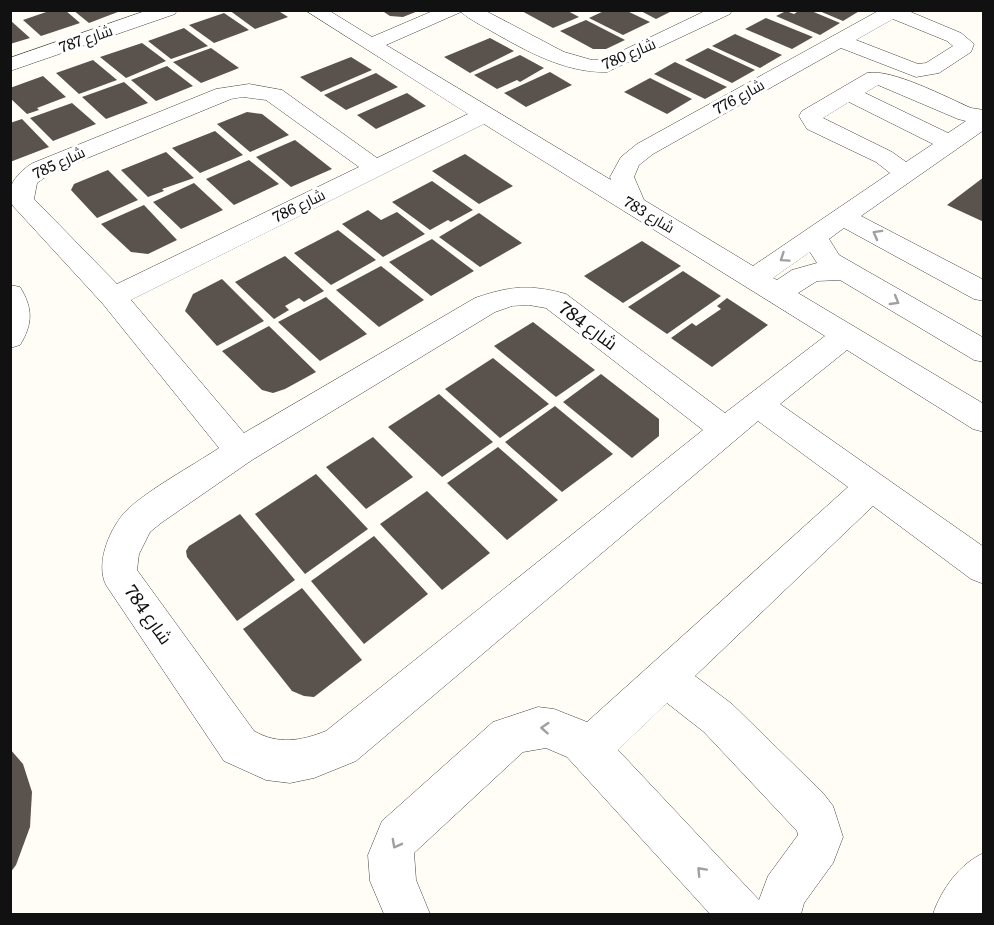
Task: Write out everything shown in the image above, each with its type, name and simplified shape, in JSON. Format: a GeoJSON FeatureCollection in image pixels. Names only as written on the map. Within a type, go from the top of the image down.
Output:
{"type":"FeatureCollection","features":[{"type":"Feature","properties":{"kind":"street","name":"شارع 783"},"geometry":{"type":"LineString","coordinates":[[314,10],[984,420]]}},
{"type":"Feature","properties":{"kind":"street"},"geometry":{"type":"LineString","coordinates":[[370,45],[453,10]]}},
{"type":"Feature","properties":{"kind":"street","name":"شارع 780"},"geometry":{"type":"LineString","coordinates":[[469,10],[572,64],[596,68],[607,66],[723,10]]}},
{"type":"Feature","properties":{"kind":"street","name":"شارع 787"},"geometry":{"type":"LineString","coordinates":[[10,64],[163,11]]}},
{"type":"Feature","properties":{"kind":"street"},"geometry":{"type":"LineString","coordinates":[[840,41],[916,70],[932,69],[964,48],[964,44],[954,37],[894,11]]}},
{"type":"Feature","properties":{"kind":"street","name":"شارع 776"},"geometry":{"type":"LineString","coordinates":[[636,207],[627,193],[622,177],[629,162],[645,149],[894,11]]}},
{"type":"Feature","properties":{"kind":"street"},"geometry":{"type":"LineString","coordinates":[[906,173],[884,157],[812,121],[810,116],[870,79],[880,78],[966,114],[984,118]]}},
{"type":"Feature","properties":{"kind":"street","name":"شارع 785"},"geometry":{"type":"LineString","coordinates":[[240,451],[113,297],[22,201],[21,192],[29,175],[224,94],[249,90],[262,90],[273,95],[375,168]]}},
{"type":"Feature","properties":{"kind":"street"},"geometry":{"type":"LineString","coordinates":[[848,93],[949,143]]}},
{"type":"Feature","properties":{"kind":"street","name":"شارع 786"},"geometry":{"type":"LineString","coordinates":[[113,297],[485,115]]}},
{"type":"Feature","properties":{"kind":"street"},"geometry":{"type":"LineString","coordinates":[[753,279],[984,118]]}},
{"type":"Feature","properties":{"kind":"street"},"geometry":{"type":"LineString","coordinates":[[844,217],[984,292]]}},
{"type":"Feature","properties":{"kind":"street"},"geometry":{"type":"LineString","coordinates":[[815,237],[829,261],[984,352]]}},
{"type":"Feature","properties":{"kind":"street"},"geometry":{"type":"LineString","coordinates":[[778,294],[801,275],[810,272],[845,271]]}},
{"type":"Feature","properties":{"kind":"street"},"geometry":{"type":"LineString","coordinates":[[10,294],[16,307],[18,325],[10,338]]}},
{"type":"Feature","properties":{"kind":"street","name":"شارع 784"},"geometry":{"type":"LineString","coordinates":[[725,430],[556,301],[538,295],[504,298],[485,305],[240,451],[149,513],[138,522],[121,552],[119,574],[239,746],[258,758],[286,763],[310,759],[341,746],[725,430],[846,335]]}},
{"type":"Feature","properties":{"kind":"street"},"geometry":{"type":"LineString","coordinates":[[758,404],[984,568]]}},
{"type":"Feature","properties":{"kind":"street"},"geometry":{"type":"LineString","coordinates":[[588,749],[871,486]]}},
{"type":"Feature","properties":{"kind":"street"},"geometry":{"type":"LineString","coordinates":[[665,677],[718,718],[808,808],[817,822],[821,837],[817,847],[784,892],[778,915]]}},
{"type":"Feature","properties":{"kind":"street"},"geometry":{"type":"LineString","coordinates":[[407,915],[393,881],[390,855],[398,837],[508,737],[526,728],[546,726],[561,730],[582,742],[741,915]]}},
{"type":"Feature","properties":{"kind":"street"},"geometry":{"type":"LineString","coordinates":[[956,915],[984,876]]}},
{"type":"Feature","properties":{"kind":"building"},"geometry":{"type":"Polygon","coordinates":[[[52,10],[65,10],[80,23],[41,36],[23,20],[52,10]]]}},
{"type":"Feature","properties":{"kind":"building"},"geometry":{"type":"Polygon","coordinates":[[[73,10],[123,10],[89,23],[73,10]]]}},
{"type":"Feature","properties":{"kind":"building"},"geometry":{"type":"Polygon","coordinates":[[[229,10],[277,10],[288,17],[255,29],[229,10]]]}},
{"type":"Feature","properties":{"kind":"building"},"geometry":{"type":"Polygon","coordinates":[[[381,10],[418,11],[403,17],[390,16],[381,10]]]}},
{"type":"Feature","properties":{"kind":"building"},"geometry":{"type":"Polygon","coordinates":[[[520,10],[566,10],[579,17],[553,28],[520,10]]]}},
{"type":"Feature","properties":{"kind":"building"},"geometry":{"type":"Polygon","coordinates":[[[606,10],[625,10],[650,22],[623,35],[589,18],[606,10]]]}},
{"type":"Feature","properties":{"kind":"building"},"geometry":{"type":"Polygon","coordinates":[[[639,10],[674,10],[656,19],[639,10]]]}},
{"type":"Feature","properties":{"kind":"building"},"geometry":{"type":"Polygon","coordinates":[[[800,10],[809,10],[840,23],[820,35],[776,16],[786,11],[794,14],[800,10]]]}},
{"type":"Feature","properties":{"kind":"building"},"geometry":{"type":"Polygon","coordinates":[[[817,10],[861,10],[843,21],[817,10]]]}},
{"type":"Feature","properties":{"kind":"building"},"geometry":{"type":"Polygon","coordinates":[[[224,13],[249,30],[214,43],[189,25],[224,13]]]}},
{"type":"Feature","properties":{"kind":"building"},"geometry":{"type":"Polygon","coordinates":[[[766,18],[813,37],[792,49],[745,29],[766,18]]]}},
{"type":"Feature","properties":{"kind":"building"},"geometry":{"type":"Polygon","coordinates":[[[10,20],[30,38],[10,44],[10,20]]]}},
{"type":"Feature","properties":{"kind":"building"},"geometry":{"type":"Polygon","coordinates":[[[586,20],[625,40],[606,49],[593,49],[560,31],[586,20]]]}},
{"type":"Feature","properties":{"kind":"building"},"geometry":{"type":"Polygon","coordinates":[[[184,28],[208,46],[171,59],[148,41],[184,28]]]}},
{"type":"Feature","properties":{"kind":"building"},"geometry":{"type":"Polygon","coordinates":[[[735,34],[782,55],[760,68],[712,46],[735,34]]]}},
{"type":"Feature","properties":{"kind":"building"},"geometry":{"type":"Polygon","coordinates":[[[490,38],[514,51],[470,73],[444,57],[490,38]]]}},
{"type":"Feature","properties":{"kind":"building"},"geometry":{"type":"Polygon","coordinates":[[[142,43],[166,61],[126,78],[100,57],[142,43]]]}},
{"type":"Feature","properties":{"kind":"building"},"geometry":{"type":"Polygon","coordinates":[[[211,48],[239,68],[201,83],[173,62],[211,48]]]}},
{"type":"Feature","properties":{"kind":"building"},"geometry":{"type":"Polygon","coordinates":[[[708,48],[755,70],[732,83],[685,60],[708,48]]]}},
{"type":"Feature","properties":{"kind":"building"},"geometry":{"type":"Polygon","coordinates":[[[520,55],[544,68],[520,82],[517,80],[497,89],[474,75],[520,55]]]}},
{"type":"Feature","properties":{"kind":"building"},"geometry":{"type":"Polygon","coordinates":[[[351,57],[372,70],[321,92],[300,77],[351,57]]]}},
{"type":"Feature","properties":{"kind":"building"},"geometry":{"type":"Polygon","coordinates":[[[93,60],[117,80],[79,94],[56,73],[93,60]]]}},
{"type":"Feature","properties":{"kind":"building"},"geometry":{"type":"Polygon","coordinates":[[[675,62],[727,87],[705,99],[654,74],[675,62]]]}},
{"type":"Feature","properties":{"kind":"building"},"geometry":{"type":"Polygon","coordinates":[[[167,66],[193,86],[156,101],[131,80],[167,66]]]}},
{"type":"Feature","properties":{"kind":"building"},"geometry":{"type":"Polygon","coordinates":[[[550,72],[572,85],[526,107],[504,93],[550,72]]]}},
{"type":"Feature","properties":{"kind":"building"},"geometry":{"type":"Polygon","coordinates":[[[376,73],[398,87],[346,110],[324,95],[376,73]]]}},
{"type":"Feature","properties":{"kind":"building"},"geometry":{"type":"Polygon","coordinates":[[[43,76],[66,97],[27,114],[10,98],[10,88],[43,76]]]}},
{"type":"Feature","properties":{"kind":"building"},"geometry":{"type":"Polygon","coordinates":[[[650,78],[692,99],[667,114],[624,92],[650,78]]]}},
{"type":"Feature","properties":{"kind":"building"},"geometry":{"type":"Polygon","coordinates":[[[124,82],[148,103],[106,119],[82,97],[124,82]]]}},
{"type":"Feature","properties":{"kind":"building"},"geometry":{"type":"Polygon","coordinates":[[[407,93],[426,106],[376,129],[357,115],[407,93]]]}},
{"type":"Feature","properties":{"kind":"building"},"geometry":{"type":"Polygon","coordinates":[[[72,103],[96,124],[53,141],[30,118],[72,103]]]}},
{"type":"Feature","properties":{"kind":"building"},"geometry":{"type":"Polygon","coordinates":[[[247,112],[262,114],[289,135],[250,152],[217,124],[247,112]]]}},
{"type":"Feature","properties":{"kind":"building"},"geometry":{"type":"Polygon","coordinates":[[[22,119],[49,147],[10,162],[10,123],[22,119]]]}},
{"type":"Feature","properties":{"kind":"building"},"geometry":{"type":"Polygon","coordinates":[[[215,131],[243,155],[200,173],[172,148],[215,131]]]}},
{"type":"Feature","properties":{"kind":"building"},"geometry":{"type":"Polygon","coordinates":[[[295,140],[332,169],[291,187],[256,157],[295,140]]]}},
{"type":"Feature","properties":{"kind":"building"},"geometry":{"type":"Polygon","coordinates":[[[166,152],[194,178],[162,189],[164,191],[148,197],[121,170],[166,152]]]}},
{"type":"Feature","properties":{"kind":"building"},"geometry":{"type":"Polygon","coordinates":[[[465,154],[513,186],[479,204],[432,171],[465,154]]]}},
{"type":"Feature","properties":{"kind":"building"},"geometry":{"type":"Polygon","coordinates":[[[249,160],[279,184],[234,205],[206,179],[249,160]]]}},
{"type":"Feature","properties":{"kind":"building"},"geometry":{"type":"Polygon","coordinates":[[[108,170],[138,200],[97,218],[71,190],[74,184],[108,170]]]}},
{"type":"Feature","properties":{"kind":"building"},"geometry":{"type":"Polygon","coordinates":[[[984,177],[984,222],[947,205],[984,177]]]}},
{"type":"Feature","properties":{"kind":"building"},"geometry":{"type":"Polygon","coordinates":[[[432,181],[473,210],[430,230],[392,202],[432,181]]]}},
{"type":"Feature","properties":{"kind":"building"},"geometry":{"type":"Polygon","coordinates":[[[194,183],[223,210],[181,229],[153,202],[194,183]]]}},
{"type":"Feature","properties":{"kind":"building"},"geometry":{"type":"Polygon","coordinates":[[[144,205],[177,240],[148,254],[131,252],[101,224],[144,205]]]}},
{"type":"Feature","properties":{"kind":"building"},"geometry":{"type":"Polygon","coordinates":[[[368,210],[381,220],[397,212],[425,234],[383,257],[342,224],[368,210]]]}},
{"type":"Feature","properties":{"kind":"building"},"geometry":{"type":"Polygon","coordinates":[[[479,213],[522,243],[480,267],[439,237],[479,213]]]}},
{"type":"Feature","properties":{"kind":"building"},"geometry":{"type":"Polygon","coordinates":[[[338,230],[376,260],[331,285],[294,253],[338,230]]]}},
{"type":"Feature","properties":{"kind":"building"},"geometry":{"type":"Polygon","coordinates":[[[432,239],[474,271],[431,296],[389,262],[432,239]]]}},
{"type":"Feature","properties":{"kind":"building"},"geometry":{"type":"Polygon","coordinates":[[[642,241],[681,266],[623,303],[584,276],[642,241]]]}},
{"type":"Feature","properties":{"kind":"building"},"geometry":{"type":"Polygon","coordinates":[[[285,256],[324,291],[304,302],[299,298],[285,306],[289,310],[274,319],[235,282],[285,256]]]}},
{"type":"Feature","properties":{"kind":"building"},"geometry":{"type":"Polygon","coordinates":[[[381,266],[424,300],[379,327],[336,290],[381,266]]]}},
{"type":"Feature","properties":{"kind":"building"},"geometry":{"type":"Polygon","coordinates":[[[683,271],[721,296],[667,334],[628,307],[683,271]]]}},
{"type":"Feature","properties":{"kind":"building"},"geometry":{"type":"Polygon","coordinates":[[[222,279],[264,321],[217,346],[185,311],[193,294],[222,279]]]}},
{"type":"Feature","properties":{"kind":"building"},"geometry":{"type":"Polygon","coordinates":[[[326,297],[367,334],[320,361],[278,322],[326,297]]]}},
{"type":"Feature","properties":{"kind":"building"},"geometry":{"type":"Polygon","coordinates":[[[727,298],[768,325],[712,367],[671,338],[692,323],[696,326],[721,309],[717,306],[727,298]]]}},
{"type":"Feature","properties":{"kind":"building"},"geometry":{"type":"Polygon","coordinates":[[[533,322],[595,370],[556,397],[494,346],[533,322]]]}},
{"type":"Feature","properties":{"kind":"building"},"geometry":{"type":"Polygon","coordinates":[[[269,326],[316,372],[273,393],[262,390],[222,351],[269,326]]]}},
{"type":"Feature","properties":{"kind":"building"},"geometry":{"type":"Polygon","coordinates":[[[493,358],[549,404],[500,438],[445,389],[493,358]]]}},
{"type":"Feature","properties":{"kind":"building"},"geometry":{"type":"Polygon","coordinates":[[[601,374],[659,419],[659,436],[632,458],[563,402],[601,374]]]}},
{"type":"Feature","properties":{"kind":"building"},"geometry":{"type":"Polygon","coordinates":[[[439,394],[493,442],[442,477],[388,427],[439,394]]]}},
{"type":"Feature","properties":{"kind":"building"},"geometry":{"type":"Polygon","coordinates":[[[555,406],[613,454],[562,492],[505,442],[555,406]]]}},
{"type":"Feature","properties":{"kind":"building"},"geometry":{"type":"Polygon","coordinates":[[[373,437],[413,477],[366,509],[326,467],[373,437]]]}},
{"type":"Feature","properties":{"kind":"building"},"geometry":{"type":"Polygon","coordinates":[[[498,447],[558,500],[507,540],[447,483],[498,447]]]}},
{"type":"Feature","properties":{"kind":"building"},"geometry":{"type":"Polygon","coordinates":[[[316,474],[368,529],[305,574],[255,514],[316,474]]]}},
{"type":"Feature","properties":{"kind":"building"},"geometry":{"type":"Polygon","coordinates":[[[427,491],[490,553],[442,590],[380,524],[427,491]]]}},
{"type":"Feature","properties":{"kind":"building"},"geometry":{"type":"Polygon","coordinates":[[[240,514],[295,580],[237,621],[187,557],[186,551],[189,546],[240,514]]]}},
{"type":"Feature","properties":{"kind":"building"},"geometry":{"type":"Polygon","coordinates":[[[374,536],[428,594],[364,644],[311,581],[374,536]]]}},
{"type":"Feature","properties":{"kind":"building"},"geometry":{"type":"Polygon","coordinates":[[[302,588],[362,660],[314,697],[292,691],[243,629],[302,588]]]}},
{"type":"Feature","properties":{"kind":"building"},"geometry":{"type":"Polygon","coordinates":[[[10,749],[23,764],[32,792],[30,827],[16,865],[10,873],[10,749]]]}}]}
